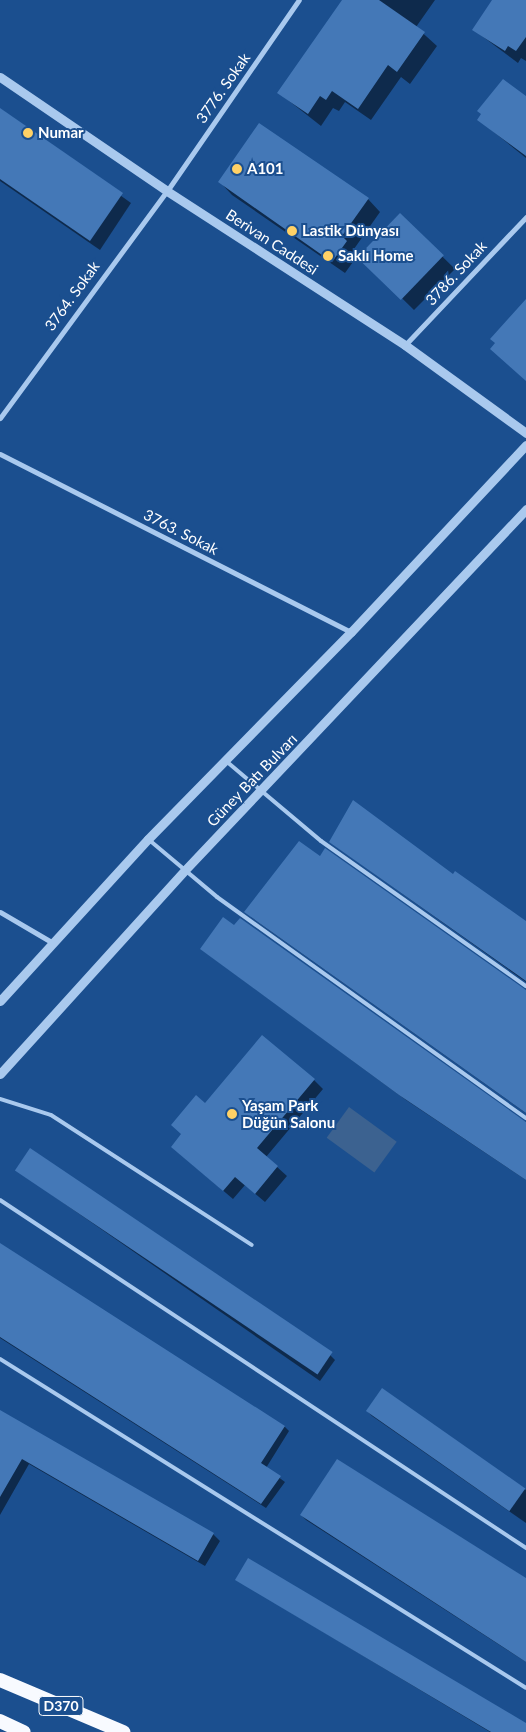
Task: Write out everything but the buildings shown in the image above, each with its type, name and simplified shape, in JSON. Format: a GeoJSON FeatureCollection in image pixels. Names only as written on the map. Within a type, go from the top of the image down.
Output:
{"type":"FeatureCollection","features":[{"type":"Feature","properties":{"kind":"highway","name":"D370"},"geometry":{"type":"LineString","coordinates":[[0,1680],[123,1732]]}},
{"type":"Feature","properties":{"kind":"highway","name":"D370"},"geometry":{"type":"LineString","coordinates":[[0,1721],[24,1732]]}},
{"type":"Feature","properties":{"kind":"street","name":"3776. Sokak"},"geometry":{"type":"LineString","coordinates":[[167,191],[299,0]]}},
{"type":"Feature","properties":{"kind":"street","name":"Berivan Caddesi"},"geometry":{"type":"LineString","coordinates":[[0,77],[167,191],[405,345],[526,434]]}},
{"type":"Feature","properties":{"kind":"street","name":"3764. Sokak"},"geometry":{"type":"LineString","coordinates":[[0,418],[167,191]]}},
{"type":"Feature","properties":{"kind":"street","name":"3786. Sokak"},"geometry":{"type":"LineString","coordinates":[[405,345],[526,217]]}},
{"type":"Feature","properties":{"kind":"street"},"geometry":{"type":"LineString","coordinates":[[0,1001],[148,839],[351,632],[526,445]]}},
{"type":"Feature","properties":{"kind":"street","name":"3763. Sokak"},"geometry":{"type":"LineString","coordinates":[[0,454],[351,632]]}},
{"type":"Feature","properties":{"kind":"street","name":"Güney Batı Bulvarı"},"geometry":{"type":"LineString","coordinates":[[0,1074],[185,870],[262,791],[526,509]]}},
{"type":"Feature","properties":{"kind":"street"},"geometry":{"type":"LineString","coordinates":[[0,912],[53,943]]}},
{"type":"Feature","properties":{"kind":"lane"},"geometry":{"type":"LineString","coordinates":[[225,761],[321,841],[526,986]]}},
{"type":"Feature","properties":{"kind":"lane"},"geometry":{"type":"LineString","coordinates":[[148,839],[217,897],[526,1118]]}},
{"type":"Feature","properties":{"kind":"lane"},"geometry":{"type":"LineString","coordinates":[[0,1099],[52,1115],[252,1245]]}},
{"type":"Feature","properties":{"kind":"lane"},"geometry":{"type":"LineString","coordinates":[[0,1200],[526,1548]]}},
{"type":"Feature","properties":{"kind":"lane"},"geometry":{"type":"LineString","coordinates":[[0,1360],[526,1688]]}},
{"type":"Feature","properties":{"kind":"water"},"geometry":{"type":"Polygon","coordinates":[[[349,1107],[397,1142],[374,1172],[327,1138],[349,1107]]]}},
{"type":"Feature","properties":{"kind":"place","name":"Numar"},"geometry":{"type":"Point","coordinates":[28,133]}},
{"type":"Feature","properties":{"kind":"place","name":"A101"},"geometry":{"type":"Point","coordinates":[237,169]}},
{"type":"Feature","properties":{"kind":"place","name":"Lastik Dünyası"},"geometry":{"type":"Point","coordinates":[292,231]}},
{"type":"Feature","properties":{"kind":"place","name":"Saklı Home"},"geometry":{"type":"Point","coordinates":[328,256]}},
{"type":"Feature","properties":{"kind":"place","name":"Yaşam Park Düğün Salonu"},"geometry":{"type":"Point","coordinates":[232,1114]}}]}
